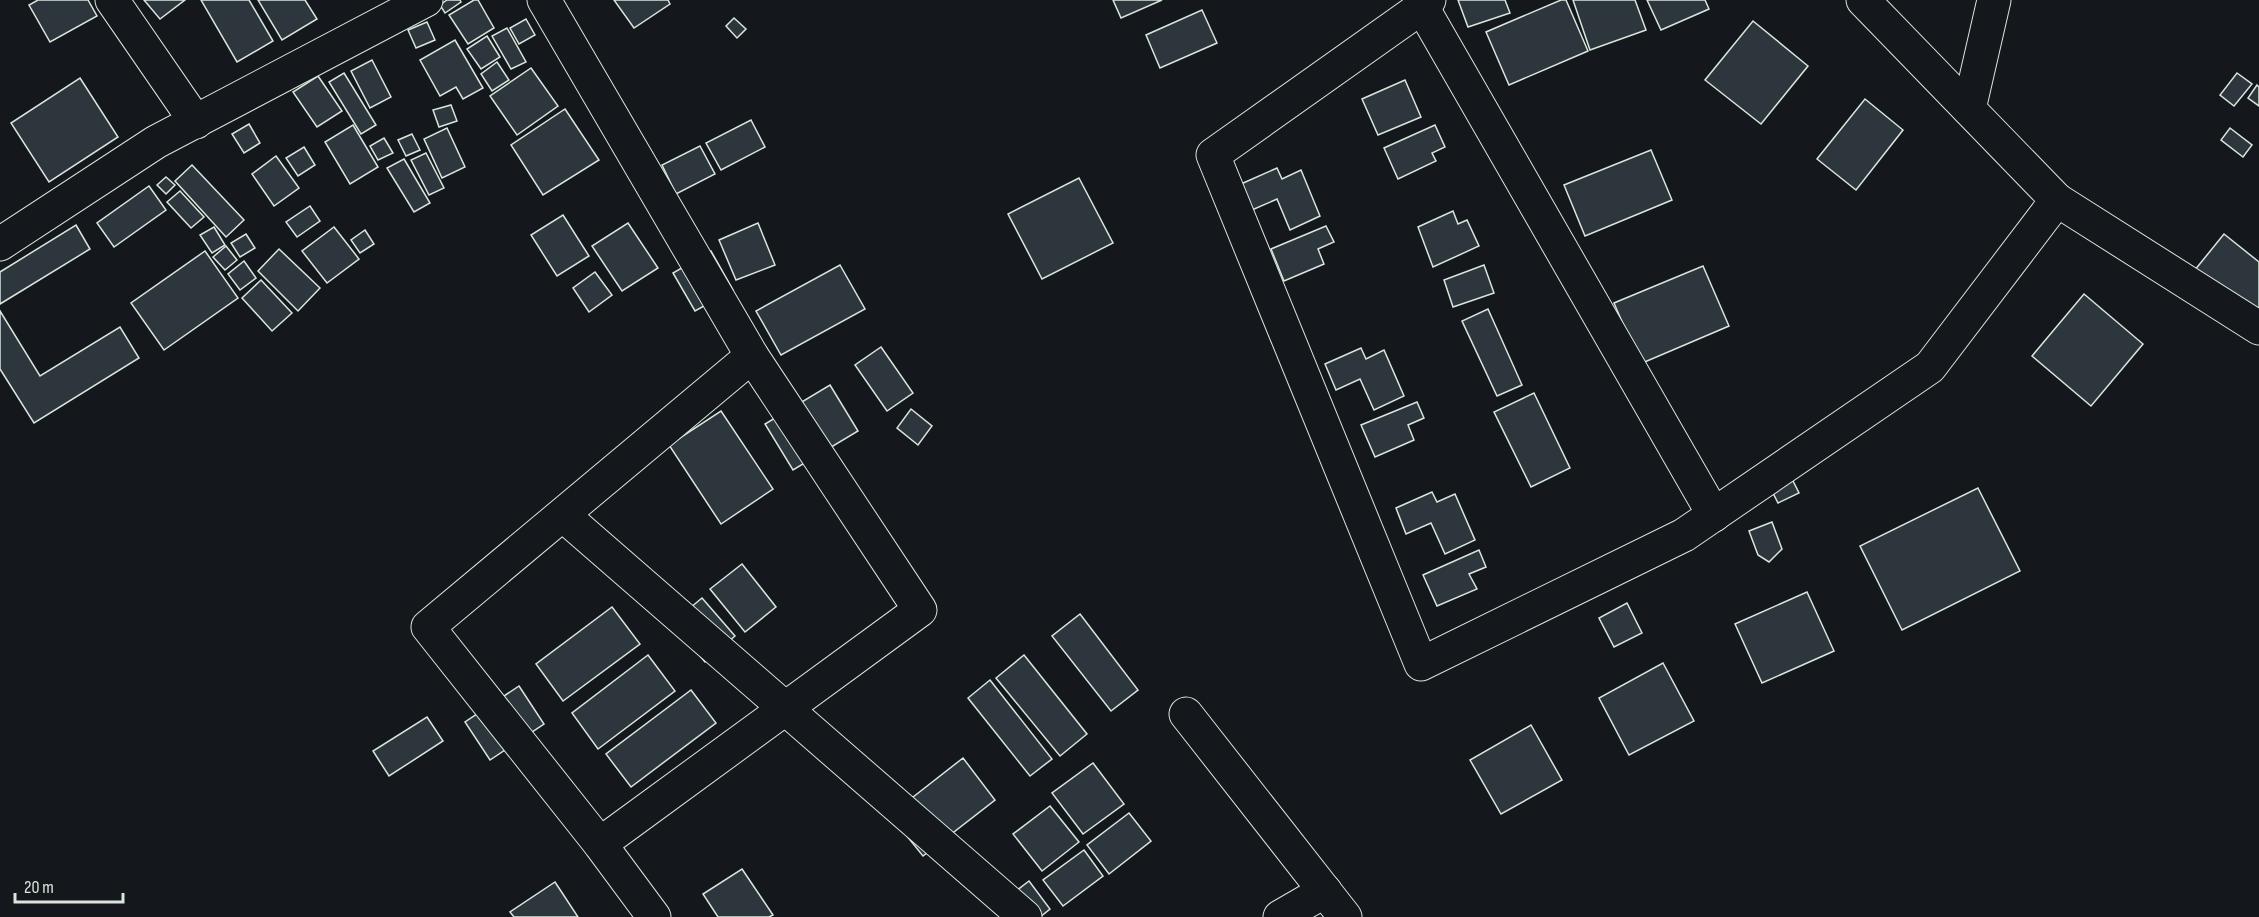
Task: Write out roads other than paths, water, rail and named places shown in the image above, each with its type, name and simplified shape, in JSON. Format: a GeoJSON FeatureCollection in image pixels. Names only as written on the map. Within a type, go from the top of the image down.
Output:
{"type":"FeatureCollection","features":[{"type":"Feature","properties":{"kind":"street"},"geometry":{"type":"LineString","coordinates":[[112,0],[196,122]]}},
{"type":"Feature","properties":{"kind":"street"},"geometry":{"type":"LineString","coordinates":[[544,0],[752,356],[920,610],[600,844]]}},
{"type":"Feature","properties":{"kind":"street"},"geometry":{"type":"LineString","coordinates":[[1863,0],[2057,200],[2259,328]]}},
{"type":"Feature","properties":{"kind":"street"},"geometry":{"type":"LineString","coordinates":[[1969,109],[1994,0]]}},
{"type":"Feature","properties":{"kind":"street"},"geometry":{"type":"LineString","coordinates":[[0,244],[156,142],[419,2]]}},
{"type":"Feature","properties":{"kind":"street"},"geometry":{"type":"LineString","coordinates":[[1714,515],[1426,3],[1213,155],[1421,664],[1684,535],[1714,515],[1930,367],[2057,200]]}},
{"type":"Feature","properties":{"kind":"street"},"geometry":{"type":"LineString","coordinates":[[654,917],[600,844],[429,627],[752,356]]}},
{"type":"Feature","properties":{"kind":"street"},"geometry":{"type":"LineString","coordinates":[[563,515],[1024,917]]}},
{"type":"Feature","properties":{"kind":"street"},"geometry":{"type":"LineString","coordinates":[[1186,714],[1345,917]]}},
{"type":"Feature","properties":{"kind":"street"},"geometry":{"type":"LineString","coordinates":[[1280,917],[1324,891]]}}]}
